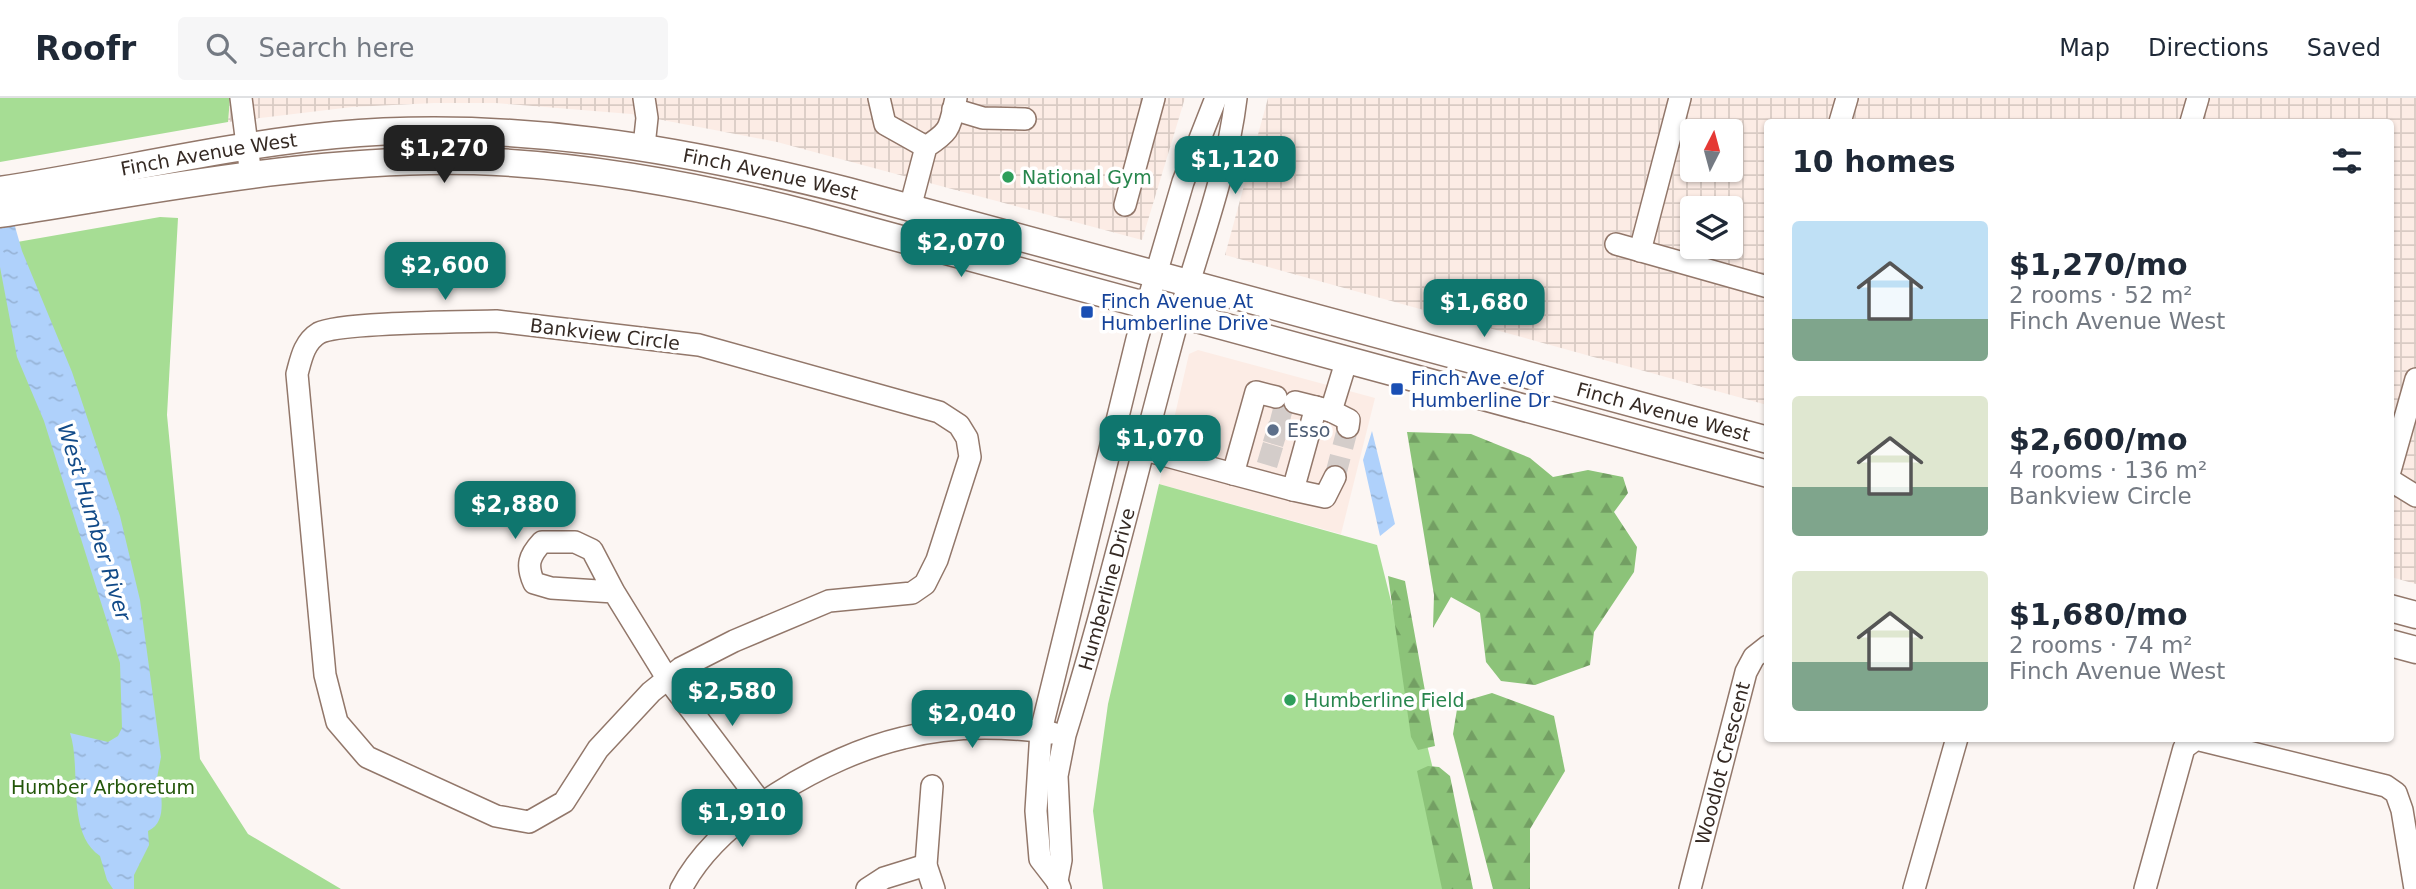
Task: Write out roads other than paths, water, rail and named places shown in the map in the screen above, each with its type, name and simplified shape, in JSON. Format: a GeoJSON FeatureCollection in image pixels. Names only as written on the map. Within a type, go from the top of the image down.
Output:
{"type":"FeatureCollection","features":[{"type":"Feature","properties":{"kind":"main road","name":"Finch Avenue West"},"geometry":{"type":"LineString","coordinates":[[0,214],[71,191],[247,147],[337,135],[431,131],[525,133],[644,146],[757,169],[910,208],[1764,439]]}},
{"type":"Feature","properties":{"kind":"main road","name":"Finch Avenue West"},"geometry":{"type":"LineString","coordinates":[[0,190],[71,191],[349,165],[438,161],[542,165],[636,176],[745,197],[1764,473]]}},
{"type":"Feature","properties":{"kind":"main road"},"geometry":{"type":"LineString","coordinates":[[2394,609],[2416,615]]}},
{"type":"Feature","properties":{"kind":"main road"},"geometry":{"type":"LineString","coordinates":[[2394,644],[2416,650]]}},
{"type":"Feature","properties":{"kind":"street"},"geometry":{"type":"LineString","coordinates":[[241,98],[251,176]]}},
{"type":"Feature","properties":{"kind":"street"},"geometry":{"type":"LineString","coordinates":[[644,98],[647,118],[644,146]]}},
{"type":"Feature","properties":{"kind":"street"},"geometry":{"type":"LineString","coordinates":[[879,98],[885,124],[926,147]]}},
{"type":"Feature","properties":{"kind":"street"},"geometry":{"type":"LineString","coordinates":[[1125,205],[1154,98]]}},
{"type":"Feature","properties":{"kind":"street","name":"Humberline Drive"},"geometry":{"type":"LineString","coordinates":[[1059,885],[1040,859],[1037,800],[1041,732],[1147,305],[1184,182],[1216,98]]}},
{"type":"Feature","properties":{"kind":"street","name":"Humberline Drive"},"geometry":{"type":"LineString","coordinates":[[1059,885],[1061,860],[1057,786],[1065,735],[1217,184],[1236,98]]}},
{"type":"Feature","properties":{"kind":"street"},"geometry":{"type":"LineString","coordinates":[[1640,251],[1680,98]]}},
{"type":"Feature","properties":{"kind":"street"},"geometry":{"type":"LineString","coordinates":[[1841,119],[1847,98]]}},
{"type":"Feature","properties":{"kind":"street"},"geometry":{"type":"LineString","coordinates":[[2193,119],[2198,98]]}},
{"type":"Feature","properties":{"kind":"street"},"geometry":{"type":"LineString","coordinates":[[910,208],[926,147],[942,139],[948,131],[955,104],[983,118],[1025,119]]}},
{"type":"Feature","properties":{"kind":"street"},"geometry":{"type":"LineString","coordinates":[[1616,244],[1764,286]]}},
{"type":"Feature","properties":{"kind":"street","name":"Bankview Circle"},"geometry":{"type":"LineString","coordinates":[[496,321],[699,345],[939,412],[959,425],[967,438],[970,457],[937,560],[925,584],[912,593],[829,601],[734,641],[667,678],[598,749],[564,802],[529,822],[496,816],[367,757],[337,722],[325,675],[297,374],[304,348],[320,333],[349,328],[496,321]]}},
{"type":"Feature","properties":{"kind":"street"},"geometry":{"type":"LineString","coordinates":[[1233,474],[1270,455],[1287,417],[1347,359]]}},
{"type":"Feature","properties":{"kind":"street"},"geometry":{"type":"LineString","coordinates":[[2394,457],[2416,379]]}},
{"type":"Feature","properties":{"kind":"street"},"geometry":{"type":"LineString","coordinates":[[1287,417],[1344,415],[1349,420],[1348,428]]}},
{"type":"Feature","properties":{"kind":"street"},"geometry":{"type":"LineString","coordinates":[[1270,455],[1287,417]]}},
{"type":"Feature","properties":{"kind":"street"},"geometry":{"type":"LineString","coordinates":[[1144,450],[1325,497],[1335,477]]}},
{"type":"Feature","properties":{"kind":"street"},"geometry":{"type":"LineString","coordinates":[[1270,455],[1293,490]]}},
{"type":"Feature","properties":{"kind":"street"},"geometry":{"type":"LineString","coordinates":[[2394,482],[2415,495]]}},
{"type":"Feature","properties":{"kind":"street"},"geometry":{"type":"LineString","coordinates":[[614,592],[667,678],[762,804]]}},
{"type":"Feature","properties":{"kind":"street","name":"Woodlot Crescent"},"geometry":{"type":"LineString","coordinates":[[1690,889],[1746,672],[1754,657],[1764,649]]}},
{"type":"Feature","properties":{"kind":"street"},"geometry":{"type":"LineString","coordinates":[[681,889],[717,843],[762,804],[822,769],[866,749],[904,737],[953,729],[1005,728],[1065,735]]}},
{"type":"Feature","properties":{"kind":"street"},"geometry":{"type":"LineString","coordinates":[[1914,889],[1956,742]]}},
{"type":"Feature","properties":{"kind":"street"},"geometry":{"type":"LineString","coordinates":[[2145,889],[2184,748],[2192,742]]}},
{"type":"Feature","properties":{"kind":"street"},"geometry":{"type":"LineString","coordinates":[[2208,742],[2386,786],[2396,793],[2402,810],[2415,889]]}},
{"type":"Feature","properties":{"kind":"street"},"geometry":{"type":"LineString","coordinates":[[932,786],[926,865],[934,889]]}},
{"type":"Feature","properties":{"kind":"street"},"geometry":{"type":"LineString","coordinates":[[867,889],[884,878],[926,865]]}},
{"type":"Feature","properties":{"kind":"water","name":"West Humber River"},"geometry":{"type":"Polygon","coordinates":[[[0,174],[22,251],[72,372],[120,516],[140,600],[161,757],[155,788],[161,791],[162,808],[157,824],[148,831],[149,845],[134,875],[134,889],[113,889],[107,880],[100,856],[89,845],[82,832],[78,816],[70,733],[108,742],[118,736],[122,728],[120,663],[44,421],[17,357],[0,267],[0,174]]]}},
{"type":"Feature","properties":{"kind":"water"},"geometry":{"type":"Polygon","coordinates":[[[1372,431],[1395,524],[1380,536],[1363,460],[1372,431]]]}},
{"type":"Feature","properties":{"kind":"tunnel"},"geometry":{"type":"LineString","coordinates":[[1272,412],[1291,417]]}},
{"type":"Feature","properties":{"kind":"tunnel"},"geometry":{"type":"LineString","coordinates":[[1335,477],[1348,427]]}},
{"type":"Feature","properties":{"kind":"tunnel"},"geometry":{"type":"LineString","coordinates":[[1266,431],[1286,437]]}},
{"type":"Feature","properties":{"kind":"tunnel"},"geometry":{"type":"LineString","coordinates":[[1260,452],[1280,458]]}},
{"type":"Feature","properties":{"kind":"place","name":"National Gym"},"geometry":{"type":"Point","coordinates":[1008,177]}},
{"type":"Feature","properties":{"kind":"place","name":"Finch Avenue At Humberline Drive"},"geometry":{"type":"Point","coordinates":[1087,312]}},
{"type":"Feature","properties":{"kind":"place","name":"Finch Ave e/of Humberline Dr"},"geometry":{"type":"Point","coordinates":[1397,389]}},
{"type":"Feature","properties":{"kind":"place","name":"Esso"},"geometry":{"type":"Point","coordinates":[1273,430]}},
{"type":"Feature","properties":{"kind":"place","name":"Humberline Field"},"geometry":{"type":"Point","coordinates":[1290,700]}},
{"type":"Feature","properties":{"kind":"park label","name":"Humber Arboretum"},"geometry":{"type":"Point","coordinates":[103,787]}}]}
